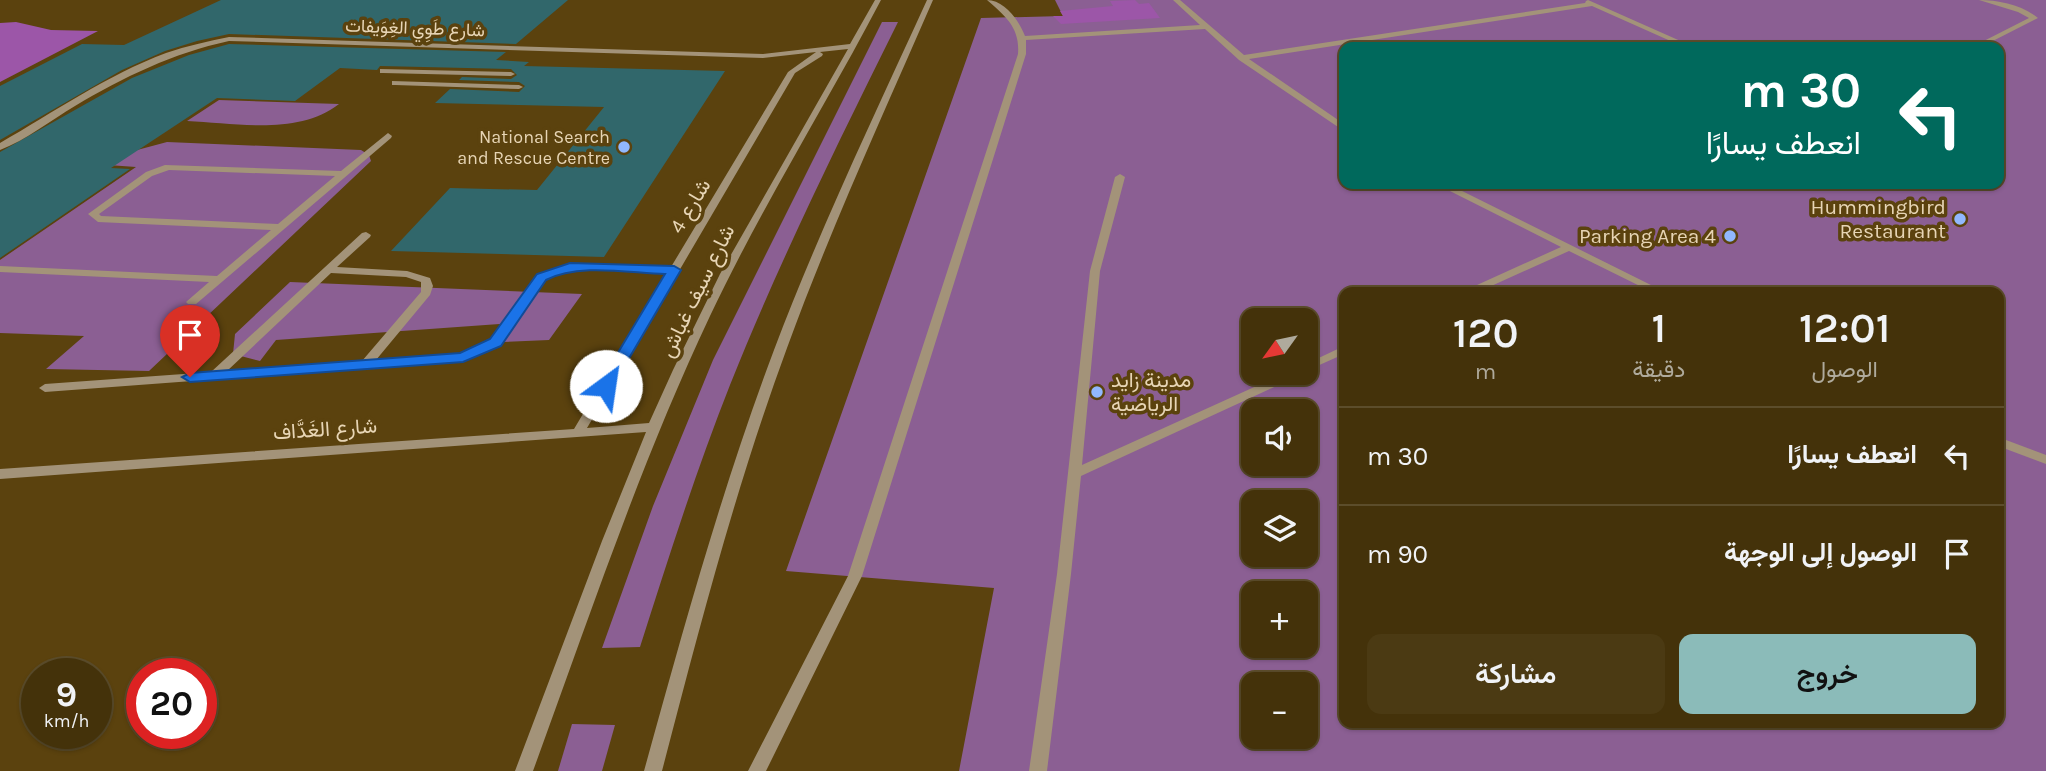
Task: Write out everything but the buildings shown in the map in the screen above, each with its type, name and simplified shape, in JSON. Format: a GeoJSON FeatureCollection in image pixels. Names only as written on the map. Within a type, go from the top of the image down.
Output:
{"type":"FeatureCollection","features":[{"type":"Feature","properties":{"kind":"street","name":"شارع سيف غباش"},"geometry":{"type":"LineString","coordinates":[[524,771],[654,427],[705,315],[750,227],[878,0]]}},
{"type":"Feature","properties":{"kind":"street"},"geometry":{"type":"LineString","coordinates":[[653,771],[725,515],[779,353],[823,242],[930,0]]}},
{"type":"Feature","properties":{"kind":"street"},"geometry":{"type":"LineString","coordinates":[[757,771],[855,576],[1017,67],[1022,38],[1011,17],[990,0]]}},
{"type":"Feature","properties":{"kind":"street"},"geometry":{"type":"LineString","coordinates":[[1176,0],[1242,58],[1339,125]]}},
{"type":"Feature","properties":{"kind":"street"},"geometry":{"type":"LineString","coordinates":[[1584,0],[1679,42]]}},
{"type":"Feature","properties":{"kind":"street"},"geometry":{"type":"LineString","coordinates":[[1982,0],[2021,10],[2033,19],[1986,42]]}},
{"type":"Feature","properties":{"kind":"street"},"geometry":{"type":"LineString","coordinates":[[1346,42],[1593,4]]}},
{"type":"Feature","properties":{"kind":"street"},"geometry":{"type":"LineString","coordinates":[[1022,38],[1204,27]]}},
{"type":"Feature","properties":{"kind":"street","name":"شارع طَوِي الغِوَيفات"},"geometry":{"type":"LineString","coordinates":[[0,146],[153,59],[200,43],[229,39],[763,56],[854,46]]}},
{"type":"Feature","properties":{"kind":"street"},"geometry":{"type":"LineString","coordinates":[[1242,58],[1339,43]]}},
{"type":"Feature","properties":{"kind":"street","name":"شارع 4"},"geometry":{"type":"LineString","coordinates":[[578,432],[792,72],[806,60],[827,51]]}},
{"type":"Feature","properties":{"kind":"street"},"geometry":{"type":"LineString","coordinates":[[763,56],[784,64],[792,72]]}},
{"type":"Feature","properties":{"kind":"street"},"geometry":{"type":"LineString","coordinates":[[383,71],[511,74]]}},
{"type":"Feature","properties":{"kind":"street"},"geometry":{"type":"LineString","coordinates":[[395,83],[519,87]]}},
{"type":"Feature","properties":{"kind":"street"},"geometry":{"type":"LineString","coordinates":[[0,135],[20,135]]}},
{"type":"Feature","properties":{"kind":"street"},"geometry":{"type":"LineString","coordinates":[[192,302],[387,136]]}},
{"type":"Feature","properties":{"kind":"street"},"geometry":{"type":"LineString","coordinates":[[280,227],[98,219],[93,214],[149,174],[168,167],[343,174]]}},
{"type":"Feature","properties":{"kind":"street"},"geometry":{"type":"LineString","coordinates":[[1038,771],[1074,474],[1095,271],[1120,177]]}},
{"type":"Feature","properties":{"kind":"street"},"geometry":{"type":"LineString","coordinates":[[1451,189],[1649,287]]}},
{"type":"Feature","properties":{"kind":"street"},"geometry":{"type":"LineString","coordinates":[[214,376],[366,234]]}},
{"type":"Feature","properties":{"kind":"street"},"geometry":{"type":"LineString","coordinates":[[1481,287],[1566,248]]}},
{"type":"Feature","properties":{"kind":"street"},"geometry":{"type":"LineString","coordinates":[[45,388],[452,359],[486,349],[495,342],[541,277],[557,270],[570,267],[674,270]]}},
{"type":"Feature","properties":{"kind":"street"},"geometry":{"type":"LineString","coordinates":[[0,270],[219,279]]}},
{"type":"Feature","properties":{"kind":"street"},"geometry":{"type":"LineString","coordinates":[[328,270],[407,274],[426,280],[426,293],[365,365]]}},
{"type":"Feature","properties":{"kind":"street"},"geometry":{"type":"LineString","coordinates":[[1318,362],[1339,352]]}},
{"type":"Feature","properties":{"kind":"street"},"geometry":{"type":"LineString","coordinates":[[1074,474],[1268,385]]}},
{"type":"Feature","properties":{"kind":"street","name":"شارع الغَدَّاف"},"geometry":{"type":"LineString","coordinates":[[0,474],[654,427]]}},
{"type":"Feature","properties":{"kind":"street"},"geometry":{"type":"LineString","coordinates":[[2004,443],[2046,460]]}},
{"type":"Feature","properties":{"kind":"shaded area","name":"مدينة زايد الرياضية"},"geometry":{"type":"Polygon","coordinates":[[[1055,0],[2046,0],[2046,771],[959,771],[994,588],[786,571],[981,18],[1063,16],[1055,0]]]}},
{"type":"Feature","properties":{"kind":"shaded area"},"geometry":{"type":"Polygon","coordinates":[[[1135,0],[1139,4],[1149,3],[1160,18],[1061,24],[1053,16],[1063,16],[1060,11],[1113,6],[1110,1],[1135,0]]]}},
{"type":"Feature","properties":{"kind":"shaded area"},"geometry":{"type":"Polygon","coordinates":[[[16,22],[51,30],[98,31],[0,82],[0,23],[16,22]]]}},
{"type":"Feature","properties":{"kind":"shaded area"},"geometry":{"type":"Polygon","coordinates":[[[882,22],[898,22],[810,202],[749,339],[694,482],[640,647],[602,648],[653,506],[713,360],[882,22]]]}},
{"type":"Feature","properties":{"kind":"shaded area"},"geometry":{"type":"Polygon","coordinates":[[[219,100],[339,104],[323,114],[286,124],[246,125],[187,121],[219,100]]]}},
{"type":"Feature","properties":{"kind":"shaded area"},"geometry":{"type":"Polygon","coordinates":[[[167,142],[361,150],[369,155],[371,161],[149,371],[46,369],[84,336],[0,333],[0,260],[136,167],[108,165],[126,153],[167,142]]]}},
{"type":"Feature","properties":{"kind":"shaded area"},"geometry":{"type":"Polygon","coordinates":[[[290,282],[582,294],[549,340],[502,342],[513,323],[276,340],[260,361],[233,354],[235,334],[290,282]]]}},
{"type":"Feature","properties":{"kind":"shaded area"},"geometry":{"type":"Polygon","coordinates":[[[572,724],[615,725],[602,771],[558,771],[572,724]]]}},
{"type":"Feature","properties":{"kind":"place","name":"National Search and Rescue Centre"},"geometry":{"type":"Point","coordinates":[624,147]}},
{"type":"Feature","properties":{"kind":"place","name":"Hummingbird Restaurant"},"geometry":{"type":"Point","coordinates":[1960,219]}},
{"type":"Feature","properties":{"kind":"place","name":"Parking Area 4"},"geometry":{"type":"Point","coordinates":[1730,236]}},
{"type":"Feature","properties":{"kind":"place","name":"مدينة زايد الرياضية"},"geometry":{"type":"Point","coordinates":[1097,392]}},
{"type":"Feature","properties":{"kind":"route"},"geometry":{"type":"LineString","coordinates":[[190,377],[463,357],[486,349],[495,342],[541,277],[549,273],[570,267],[674,270],[606,386]]}}]}
